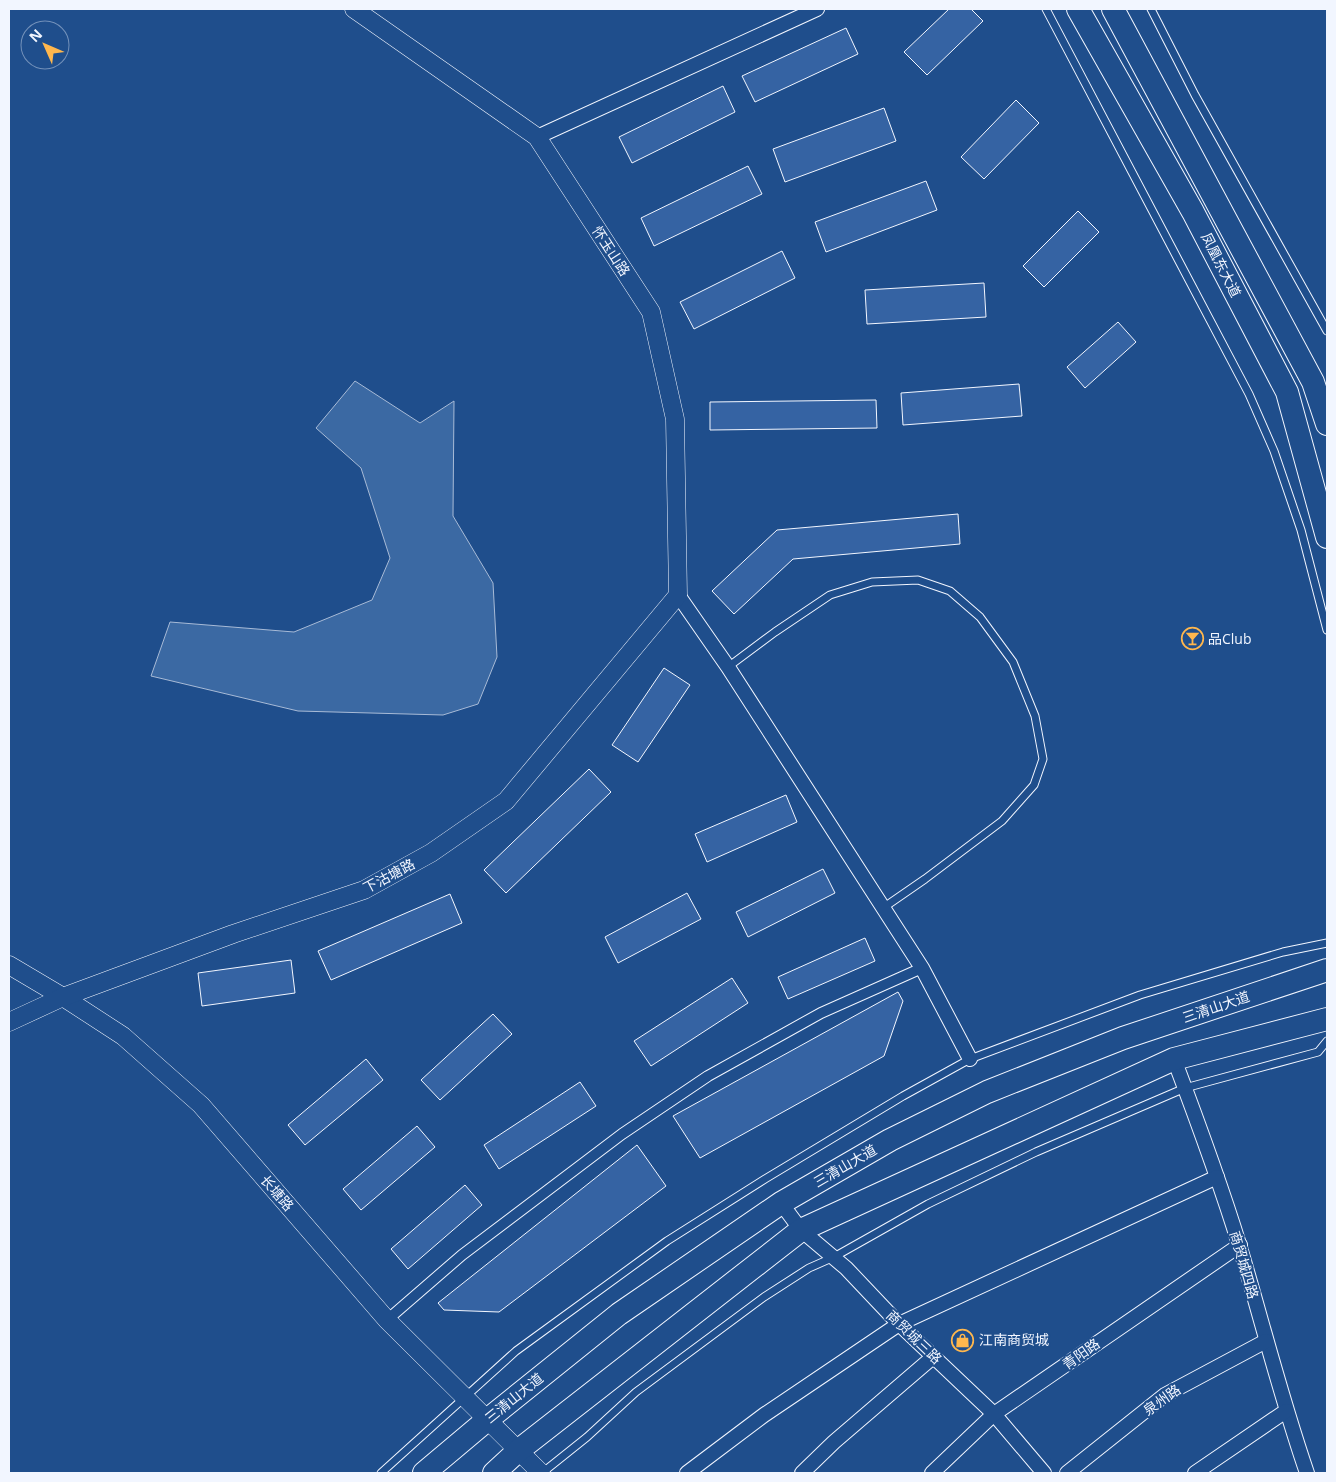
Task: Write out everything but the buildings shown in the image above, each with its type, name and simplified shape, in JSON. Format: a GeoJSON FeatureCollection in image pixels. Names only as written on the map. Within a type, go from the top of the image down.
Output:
{"type":"FeatureCollection","features":[{"type":"Feature","properties":{"kind":"main road","name":"凤凰东大道"},"geometry":{"type":"LineString","coordinates":[[1078,9],[1193,212],[1287,392],[1327,537]]}},
{"type":"Feature","properties":{"kind":"main road","name":"凤凰东大道"},"geometry":{"type":"LineString","coordinates":[[1113,9],[1313,382],[1327,424]]}},
{"type":"Feature","properties":{"kind":"main road"},"geometry":{"type":"LineString","coordinates":[[1319,973],[1327,958]]}},
{"type":"Feature","properties":{"kind":"main road","name":"三清山大道"},"geometry":{"type":"LineString","coordinates":[[424,1473],[619,1314],[781,1203],[890,1140],[987,1092],[1123,1038],[1319,973]]}},
{"type":"Feature","properties":{"kind":"main road"},"geometry":{"type":"LineString","coordinates":[[494,1473],[519,1450],[802,1230],[1174,1059],[1327,1019]]}},
{"type":"Feature","properties":{"kind":"street","name":"怀玉山路"},"geometry":{"type":"LineString","coordinates":[[354,9],[537,137],[650,312],[674,419],[678,595]]}},
{"type":"Feature","properties":{"kind":"street"},"geometry":{"type":"LineString","coordinates":[[537,137],[817,9]]}},
{"type":"Feature","properties":{"kind":"street"},"geometry":{"type":"LineString","coordinates":[[678,595],[728,667],[922,968],[970,1059]]}},
{"type":"Feature","properties":{"kind":"street","name":"下沽塘路"},"geometry":{"type":"LineString","coordinates":[[9,1022],[63,997],[233,934],[364,890],[431,853],[506,801],[678,595]]}},
{"type":"Feature","properties":{"kind":"street","name":"长塘路"},"geometry":{"type":"LineString","coordinates":[[9,965],[123,1036],[201,1105],[387,1320],[541,1473]]}},
{"type":"Feature","properties":{"kind":"street"},"geometry":{"type":"LineString","coordinates":[[387,1320],[462,1255],[622,1134],[708,1076],[821,1013],[922,968]]}},
{"type":"Feature","properties":{"kind":"street","name":"商贸城四路"},"geometry":{"type":"LineString","coordinates":[[1174,1059],[1240,1245],[1286,1411],[1307,1473]]}},
{"type":"Feature","properties":{"kind":"street"},"geometry":{"type":"LineString","coordinates":[[687,1473],[764,1415],[899,1324],[1217,1177]]}},
{"type":"Feature","properties":{"kind":"street","name":"商贸城三路"},"geometry":{"type":"LineString","coordinates":[[781,1203],[802,1230],[846,1268],[899,1324],[994,1414],[1044,1473]]}},
{"type":"Feature","properties":{"kind":"street","name":"青阳路"},"geometry":{"type":"LineString","coordinates":[[932,1473],[994,1414],[1240,1245]]}},
{"type":"Feature","properties":{"kind":"street","name":"泉州路"},"geometry":{"type":"LineString","coordinates":[[1067,1473],[1165,1395],[1266,1341]]}},
{"type":"Feature","properties":{"kind":"street"},"geometry":{"type":"LineString","coordinates":[[802,1473],[834,1442],[933,1357]]}},
{"type":"Feature","properties":{"kind":"street"},"geometry":{"type":"LineString","coordinates":[[1195,1473],[1286,1411]]}},
{"type":"Feature","properties":{"kind":"lane"},"geometry":{"type":"LineString","coordinates":[[1046,9],[1249,394],[1274,451],[1301,530],[1327,630]]}},
{"type":"Feature","properties":{"kind":"lane"},"geometry":{"type":"LineString","coordinates":[[1151,9],[1195,95],[1327,331]]}},
{"type":"Feature","properties":{"kind":"lane"},"geometry":{"type":"LineString","coordinates":[[728,667],[830,595],[872,582],[918,580],[950,591],[980,617],[1013,662],[1035,716],[1043,759],[1034,785],[1002,821],[883,908]]}},
{"type":"Feature","properties":{"kind":"lane"},"geometry":{"type":"LineString","coordinates":[[381,1473],[516,1351],[667,1241],[765,1178],[903,1096],[970,1059],[1140,996],[1283,952],[1327,943]]}},
{"type":"Feature","properties":{"kind":"lane"},"geometry":{"type":"LineString","coordinates":[[1318,1052],[1327,1041]]}},
{"type":"Feature","properties":{"kind":"lane"},"geometry":{"type":"LineString","coordinates":[[541,1473],[586,1437],[636,1392],[756,1303],[809,1268],[834,1257],[928,1204],[1036,1152],[1185,1088],[1327,1050]]}},
{"type":"Feature","properties":{"kind":"water"},"geometry":{"type":"Polygon","coordinates":[[[355,381],[420,423],[454,401],[453,516],[493,583],[497,657],[478,704],[443,715],[298,711],[151,676],[170,622],[294,632],[372,600],[390,558],[361,468],[316,428],[355,381]]]}},
{"type":"Feature","properties":{"kind":"place","name":"品Club"},"geometry":{"type":"Point","coordinates":[1192,639]}},
{"type":"Feature","properties":{"kind":"place","name":"江南商贸城"},"geometry":{"type":"Point","coordinates":[963,1340]}}]}
